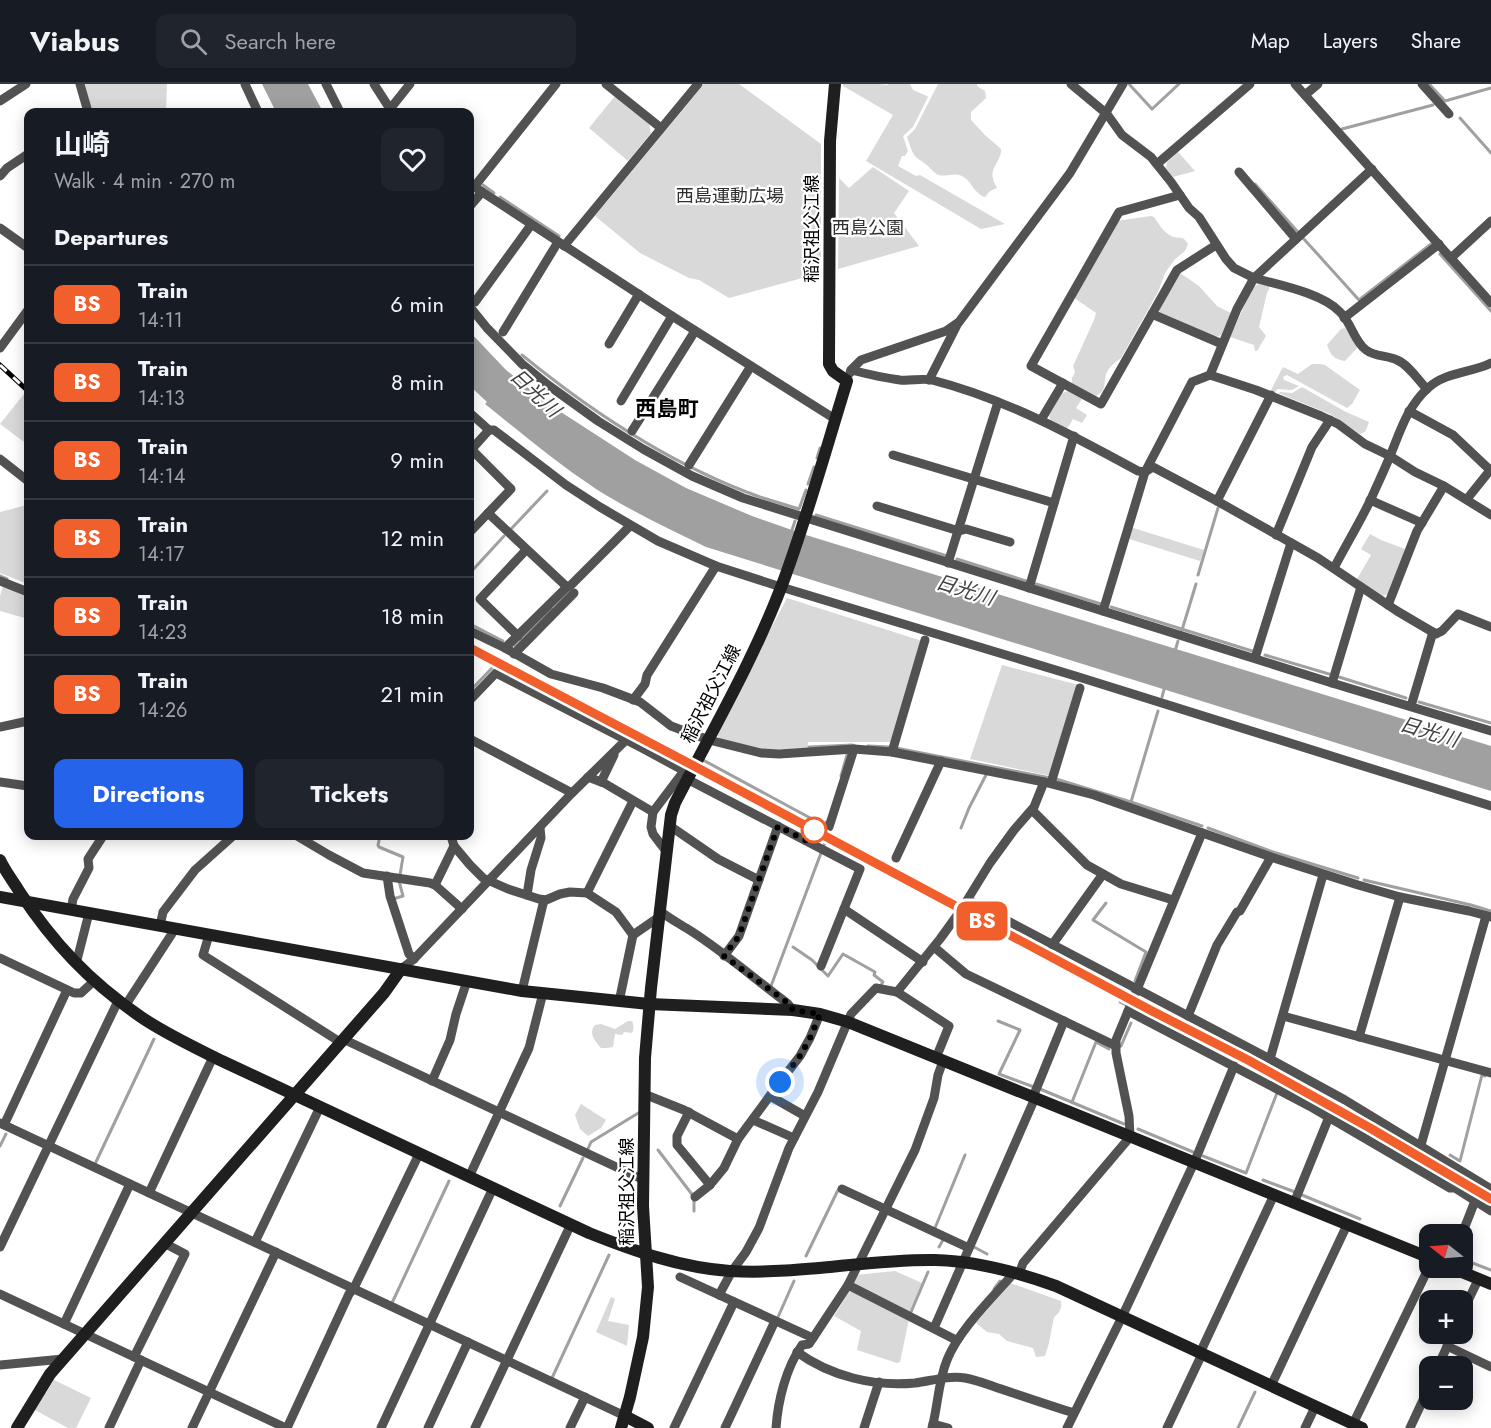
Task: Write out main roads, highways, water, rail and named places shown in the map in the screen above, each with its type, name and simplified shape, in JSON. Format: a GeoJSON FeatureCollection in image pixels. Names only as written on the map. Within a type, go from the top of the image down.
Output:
{"type":"FeatureCollection","features":[{"type":"Feature","properties":{"kind":"water"},"geometry":{"type":"Polygon","coordinates":[[[262,84],[308,84],[321,108],[274,108],[262,84]]]}},
{"type":"Feature","properties":{"kind":"water","name":"日光川"},"geometry":{"type":"Polygon","coordinates":[[[474,336],[506,370],[547,403],[635,460],[686,488],[752,516],[806,535],[1491,746],[1491,791],[706,547],[596,489],[485,404],[487,402],[474,390],[474,336]]]}},
{"type":"Feature","properties":{"kind":"waterway"},"geometry":{"type":"LineString","coordinates":[[1129,84],[1152,109],[1179,84]]}},
{"type":"Feature","properties":{"kind":"waterway"},"geometry":{"type":"LineString","coordinates":[[1429,84],[1445,101],[1491,88]]}},
{"type":"Feature","properties":{"kind":"waterway"},"geometry":{"type":"LineString","coordinates":[[1342,129],[1433,105]]}},
{"type":"Feature","properties":{"kind":"waterway"},"geometry":{"type":"LineString","coordinates":[[1460,118],[1491,153]]}},
{"type":"Feature","properties":{"kind":"waterway"},"geometry":{"type":"LineString","coordinates":[[1255,184],[1297,231]]}},
{"type":"Feature","properties":{"kind":"waterway"},"geometry":{"type":"LineString","coordinates":[[483,185],[494,193]]}},
{"type":"Feature","properties":{"kind":"waterway"},"geometry":{"type":"LineString","coordinates":[[500,197],[559,236]]}},
{"type":"Feature","properties":{"kind":"waterway"},"geometry":{"type":"LineString","coordinates":[[1303,238],[1359,300],[1431,244]]}},
{"type":"Feature","properties":{"kind":"waterway"},"geometry":{"type":"LineString","coordinates":[[1440,254],[1491,311]]}},
{"type":"Feature","properties":{"kind":"waterway","name":"日光川"},"geometry":{"type":"LineString","coordinates":[[522,355],[606,417],[665,454],[696,470],[760,497],[799,509],[806,490]]}},
{"type":"Feature","properties":{"kind":"waterway"},"geometry":{"type":"LineString","coordinates":[[817,458],[820,448]]}},
{"type":"Feature","properties":{"kind":"waterway"},"geometry":{"type":"LineString","coordinates":[[808,484],[814,467]]}},
{"type":"Feature","properties":{"kind":"waterway"},"geometry":{"type":"LineString","coordinates":[[512,528],[547,491]]}},
{"type":"Feature","properties":{"kind":"waterway"},"geometry":{"type":"LineString","coordinates":[[1198,575],[1218,508]]}},
{"type":"Feature","properties":{"kind":"waterway"},"geometry":{"type":"LineString","coordinates":[[816,515],[947,556]]}},
{"type":"Feature","properties":{"kind":"waterway"},"geometry":{"type":"LineString","coordinates":[[791,533],[795,521]]}},
{"type":"Feature","properties":{"kind":"waterway"},"geometry":{"type":"LineString","coordinates":[[474,569],[504,536]]}},
{"type":"Feature","properties":{"kind":"waterway"},"geometry":{"type":"LineString","coordinates":[[957,559],[1026,581]]}},
{"type":"Feature","properties":{"kind":"waterway"},"geometry":{"type":"LineString","coordinates":[[0,576],[7,579]]}},
{"type":"Feature","properties":{"kind":"waterway"},"geometry":{"type":"LineString","coordinates":[[1036,584],[1101,604]]}},
{"type":"Feature","properties":{"kind":"waterway"},"geometry":{"type":"LineString","coordinates":[[1182,630],[1196,584]]}},
{"type":"Feature","properties":{"kind":"waterway"},"geometry":{"type":"LineString","coordinates":[[1111,607],[1252,651]]}},
{"type":"Feature","properties":{"kind":"waterway"},"geometry":{"type":"LineString","coordinates":[[515,646],[552,609]]}},
{"type":"Feature","properties":{"kind":"waterway"},"geometry":{"type":"LineString","coordinates":[[474,626],[503,641]]}},
{"type":"Feature","properties":{"kind":"waterway"},"geometry":{"type":"LineString","coordinates":[[1175,651],[1178,641]]}},
{"type":"Feature","properties":{"kind":"waterway"},"geometry":{"type":"LineString","coordinates":[[1265,655],[1329,674]]}},
{"type":"Feature","properties":{"kind":"waterway"},"geometry":{"type":"LineString","coordinates":[[474,687],[492,668]]}},
{"type":"Feature","properties":{"kind":"waterway"},"geometry":{"type":"LineString","coordinates":[[1339,677],[1406,698]]}},
{"type":"Feature","properties":{"kind":"waterway"},"geometry":{"type":"LineString","coordinates":[[1162,697],[1165,686]]}},
{"type":"Feature","properties":{"kind":"waterway"},"geometry":{"type":"LineString","coordinates":[[1419,702],[1491,723]]}},
{"type":"Feature","properties":{"kind":"waterway"},"geometry":{"type":"LineString","coordinates":[[1131,802],[1158,711]]}},
{"type":"Feature","properties":{"kind":"waterway"},"geometry":{"type":"LineString","coordinates":[[809,747],[852,745]]}},
{"type":"Feature","properties":{"kind":"waterway"},"geometry":{"type":"LineString","coordinates":[[868,746],[890,747]]}},
{"type":"Feature","properties":{"kind":"waterway"},"geometry":{"type":"LineString","coordinates":[[896,748],[1050,778]]}},
{"type":"Feature","properties":{"kind":"waterway"},"geometry":{"type":"LineString","coordinates":[[841,776],[847,755]]}},
{"type":"Feature","properties":{"kind":"waterway"},"geometry":{"type":"LineString","coordinates":[[703,760],[825,826],[826,822]]}},
{"type":"Feature","properties":{"kind":"waterway"},"geometry":{"type":"LineString","coordinates":[[961,828],[986,775]]}},
{"type":"Feature","properties":{"kind":"waterway"},"geometry":{"type":"LineString","coordinates":[[1056,779],[1202,826]]}},
{"type":"Feature","properties":{"kind":"waterway"},"geometry":{"type":"LineString","coordinates":[[1208,828],[1273,852],[1358,878]]}},
{"type":"Feature","properties":{"kind":"waterway"},"geometry":{"type":"LineString","coordinates":[[379,840],[379,847],[403,857],[400,875]]}},
{"type":"Feature","properties":{"kind":"waterway"},"geometry":{"type":"LineString","coordinates":[[771,986],[821,853]]}},
{"type":"Feature","properties":{"kind":"waterway"},"geometry":{"type":"LineString","coordinates":[[1364,880],[1491,911]]}},
{"type":"Feature","properties":{"kind":"waterway"},"geometry":{"type":"LineString","coordinates":[[393,899],[403,896],[399,881]]}},
{"type":"Feature","properties":{"kind":"waterway"},"geometry":{"type":"LineString","coordinates":[[1106,903],[1093,920],[1146,952],[1135,981]]}},
{"type":"Feature","properties":{"kind":"waterway"},"geometry":{"type":"LineString","coordinates":[[793,947],[812,960],[828,976],[843,954],[875,972],[874,975],[883,982],[881,985]]}},
{"type":"Feature","properties":{"kind":"waterway"},"geometry":{"type":"LineString","coordinates":[[1122,998],[1120,1002],[1126,1005]]}},
{"type":"Feature","properties":{"kind":"waterway"},"geometry":{"type":"LineString","coordinates":[[1136,1012],[1137,1010],[1158,1021]]}},
{"type":"Feature","properties":{"kind":"waterway"},"geometry":{"type":"LineString","coordinates":[[998,1021],[1020,1030],[999,1074],[1034,1087]]}},
{"type":"Feature","properties":{"kind":"waterway"},"geometry":{"type":"LineString","coordinates":[[1121,1046],[1131,1023]]}},
{"type":"Feature","properties":{"kind":"waterway"},"geometry":{"type":"LineString","coordinates":[[95,1164],[154,1039]]}},
{"type":"Feature","properties":{"kind":"waterway"},"geometry":{"type":"LineString","coordinates":[[1072,1102],[1096,1042],[1109,1049]]}},
{"type":"Feature","properties":{"kind":"waterway"},"geometry":{"type":"LineString","coordinates":[[1450,1155],[1460,1161],[1482,1075],[1485,1076]]}},
{"type":"Feature","properties":{"kind":"waterway"},"geometry":{"type":"LineString","coordinates":[[1040,1089],[1124,1124]]}},
{"type":"Feature","properties":{"kind":"waterway"},"geometry":{"type":"LineString","coordinates":[[1203,1156],[1246,1173],[1277,1093]]}},
{"type":"Feature","properties":{"kind":"waterway"},"geometry":{"type":"LineString","coordinates":[[587,1151],[591,1142],[640,1112]]}},
{"type":"Feature","properties":{"kind":"waterway"},"geometry":{"type":"LineString","coordinates":[[1138,1129],[1193,1152]]}},
{"type":"Feature","properties":{"kind":"waterway"},"geometry":{"type":"LineString","coordinates":[[0,1146],[6,1134]]}},
{"type":"Feature","properties":{"kind":"waterway"},"geometry":{"type":"LineString","coordinates":[[658,1150],[694,1197],[694,1211]]}},
{"type":"Feature","properties":{"kind":"waterway"},"geometry":{"type":"LineString","coordinates":[[935,1228],[965,1155]]}},
{"type":"Feature","properties":{"kind":"waterway"},"geometry":{"type":"LineString","coordinates":[[560,1206],[583,1158]]}},
{"type":"Feature","properties":{"kind":"waterway"},"geometry":{"type":"LineString","coordinates":[[1263,1180],[1295,1192]]}},
{"type":"Feature","properties":{"kind":"waterway"},"geometry":{"type":"LineString","coordinates":[[392,1303],[449,1181]]}},
{"type":"Feature","properties":{"kind":"waterway"},"geometry":{"type":"LineString","coordinates":[[806,1256],[838,1190]]}},
{"type":"Feature","properties":{"kind":"waterway"},"geometry":{"type":"LineString","coordinates":[[1302,1195],[1360,1219]]}},
{"type":"Feature","properties":{"kind":"waterway"},"geometry":{"type":"LineString","coordinates":[[939,1247],[943,1240]]}},
{"type":"Feature","properties":{"kind":"waterway"},"geometry":{"type":"LineString","coordinates":[[974,1247],[987,1254]]}},
{"type":"Feature","properties":{"kind":"waterway"},"geometry":{"type":"LineString","coordinates":[[552,1378],[609,1255]]}},
{"type":"Feature","properties":{"kind":"waterway"},"geometry":{"type":"LineString","coordinates":[[1473,1263],[1491,1270]]}},
{"type":"Feature","properties":{"kind":"waterway"},"geometry":{"type":"LineString","coordinates":[[911,1312],[928,1272]]}},
{"type":"Feature","properties":{"kind":"waterway"},"geometry":{"type":"LineString","coordinates":[[778,1317],[794,1281]]}},
{"type":"Feature","properties":{"kind":"waterway"},"geometry":{"type":"LineString","coordinates":[[994,1289],[1000,1281]]}},
{"type":"Feature","properties":{"kind":"waterway"},"geometry":{"type":"LineString","coordinates":[[1238,1428],[1255,1392]]}},
{"type":"Feature","properties":{"kind":"railway"},"geometry":{"type":"LineString","coordinates":[[0,365],[24,387]]}},
{"type":"Feature","properties":{"kind":"railway"},"geometry":{"type":"LineString","coordinates":[[474,650],[1248,1060],[1491,1199]]}},
{"type":"Feature","properties":{"kind":"train","name":"BS"},"geometry":{"type":"LineString","coordinates":[[474,650],[1248,1060],[1491,1199]]}},
{"type":"Feature","properties":{"kind":"district","name":"西島町"},"geometry":{"type":"Point","coordinates":[667,409]}},
{"type":"Feature","properties":{"kind":"park label","name":"西島運動広場"},"geometry":{"type":"Point","coordinates":[730,196]}},
{"type":"Feature","properties":{"kind":"park label","name":"西島公園"},"geometry":{"type":"Point","coordinates":[868,228]}}]}
